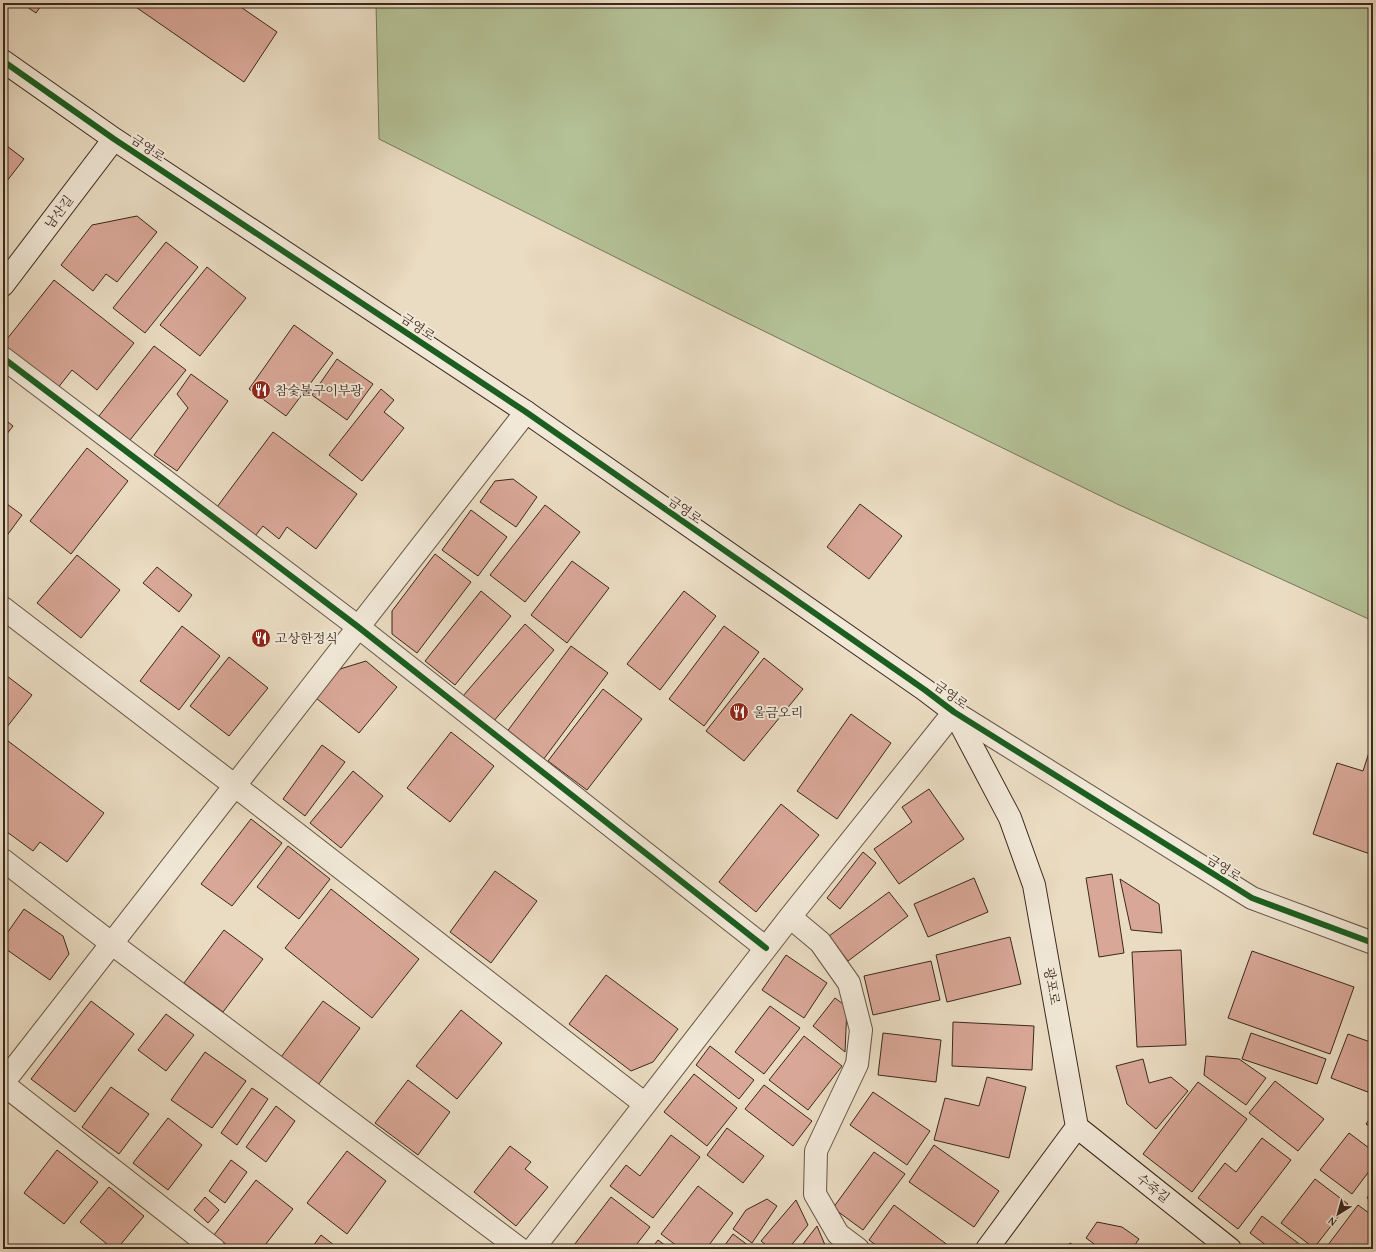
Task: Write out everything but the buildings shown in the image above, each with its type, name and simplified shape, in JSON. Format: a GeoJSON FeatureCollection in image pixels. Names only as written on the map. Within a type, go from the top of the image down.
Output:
{"type":"FeatureCollection","features":[{"type":"Feature","properties":{"kind":"street","name":"금영로"},"geometry":{"type":"LineString","coordinates":[[3,60],[114,139],[526,412],[918,685],[954,712],[1252,898],[1373,943]]}},
{"type":"Feature","properties":{"kind":"street","name":"남산길"},"geometry":{"type":"LineString","coordinates":[[3,285],[114,139]]}},
{"type":"Feature","properties":{"kind":"street"},"geometry":{"type":"LineString","coordinates":[[3,358],[357,626],[766,948]]}},
{"type":"Feature","properties":{"kind":"street"},"geometry":{"type":"LineString","coordinates":[[214,1249],[3,1083],[357,626],[526,412]]}},
{"type":"Feature","properties":{"kind":"street"},"geometry":{"type":"LineString","coordinates":[[3,608],[645,1104]]}},
{"type":"Feature","properties":{"kind":"street"},"geometry":{"type":"LineString","coordinates":[[533,1249],[790,917],[954,712]]}},
{"type":"Feature","properties":{"kind":"street","name":"광포로"},"geometry":{"type":"LineString","coordinates":[[954,712],[1010,818],[1034,885],[1077,1127]]}},
{"type":"Feature","properties":{"kind":"street"},"geometry":{"type":"LineString","coordinates":[[3,860],[111,943],[520,1249]]}},
{"type":"Feature","properties":{"kind":"street"},"geometry":{"type":"LineString","coordinates":[[790,917],[820,942],[849,983],[861,1030],[857,1064],[816,1151],[815,1194],[838,1234],[858,1249]]}},
{"type":"Feature","properties":{"kind":"street"},"geometry":{"type":"LineString","coordinates":[[987,1249],[1077,1127]]}},
{"type":"Feature","properties":{"kind":"street","name":"수죽길"},"geometry":{"type":"LineString","coordinates":[[1077,1127],[1230,1249]]}},
{"type":"Feature","properties":{"kind":"green space"},"geometry":{"type":"Polygon","coordinates":[[[376,3],[1373,3],[1373,621],[1117,504],[729,314],[379,139],[376,3]]]}},
{"type":"Feature","properties":{"kind":"cycle path"},"geometry":{"type":"LineString","coordinates":[[3,61],[114,139],[526,412],[925,690],[954,712],[1252,898],[1373,943]]}},
{"type":"Feature","properties":{"kind":"cycle path"},"geometry":{"type":"LineString","coordinates":[[3,358],[357,626],[766,948]]}},
{"type":"Feature","properties":{"kind":"place","name":"참숯불구이부광"},"geometry":{"type":"Point","coordinates":[261,390]}},
{"type":"Feature","properties":{"kind":"place","name":"고상한정식"},"geometry":{"type":"Point","coordinates":[261,638]}},
{"type":"Feature","properties":{"kind":"place","name":"울금오리"},"geometry":{"type":"Point","coordinates":[739,712]}}]}
